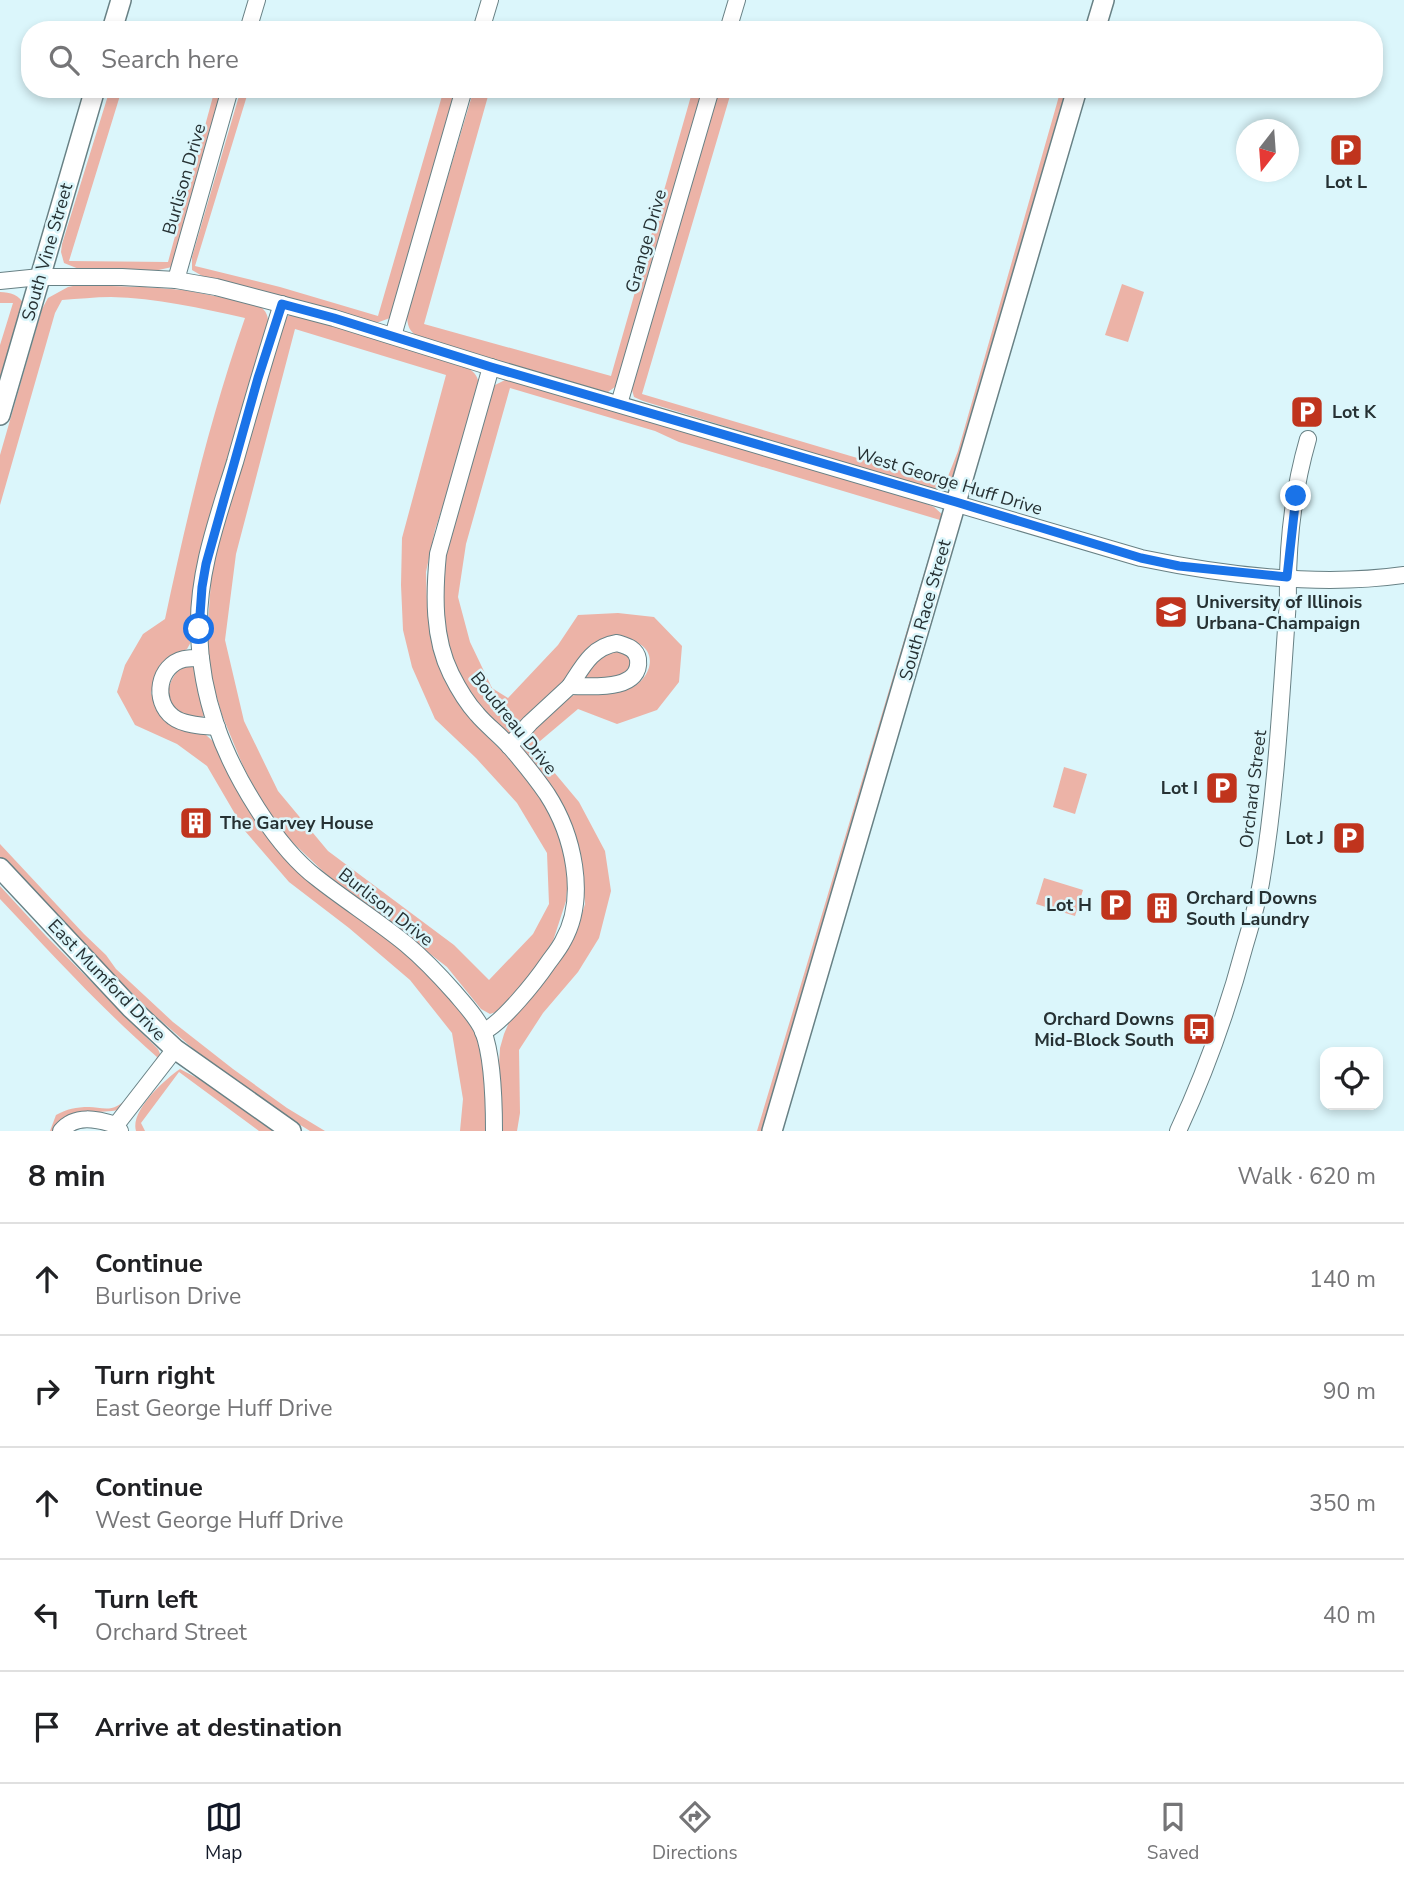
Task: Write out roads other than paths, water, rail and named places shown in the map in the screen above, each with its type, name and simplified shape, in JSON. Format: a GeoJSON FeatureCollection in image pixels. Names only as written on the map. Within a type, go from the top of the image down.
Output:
{"type":"FeatureCollection","features":[{"type":"Feature","properties":{"kind":"street"},"geometry":{"type":"LineString","coordinates":[[115,21],[121,0]]}},
{"type":"Feature","properties":{"kind":"street"},"geometry":{"type":"LineString","coordinates":[[251,21],[257,0]]}},
{"type":"Feature","properties":{"kind":"street"},"geometry":{"type":"LineString","coordinates":[[484,21],[490,0]]}},
{"type":"Feature","properties":{"kind":"street"},"geometry":{"type":"LineString","coordinates":[[731,21],[737,0]]}},
{"type":"Feature","properties":{"kind":"street"},"geometry":{"type":"LineString","coordinates":[[1098,21],[1104,0]]}},
{"type":"Feature","properties":{"kind":"street","name":"South Vine Street"},"geometry":{"type":"LineString","coordinates":[[0,415],[92,98]]}},
{"type":"Feature","properties":{"kind":"street","name":"Burlison Drive"},"geometry":{"type":"LineString","coordinates":[[176,280],[227,98]]}},
{"type":"Feature","properties":{"kind":"street"},"geometry":{"type":"LineString","coordinates":[[393,336],[461,98]]}},
{"type":"Feature","properties":{"kind":"street","name":"Grange Drive"},"geometry":{"type":"LineString","coordinates":[[619,404],[707,98]]}},
{"type":"Feature","properties":{"kind":"street","name":"South Race Street"},"geometry":{"type":"LineString","coordinates":[[772,1131],[1074,98]]}},
{"type":"Feature","properties":{"kind":"street","name":"West George Huff Drive"},"geometry":{"type":"LineString","coordinates":[[0,281],[40,277],[110,276],[176,280],[216,287],[334,318],[491,367],[1141,558],[1179,566],[1306,579],[1379,579],[1404,575]]}},
{"type":"Feature","properties":{"kind":"street","name":"Burlison Drive"},"geometry":{"type":"LineString","coordinates":[[282,304],[258,378],[202,587],[199,629],[201,658],[216,727],[249,794],[292,855],[314,876],[405,943],[472,1013],[483,1032],[489,1055],[494,1131]]}},
{"type":"Feature","properties":{"kind":"street","name":"Boudreau Drive"},"geometry":{"type":"LineString","coordinates":[[483,1032],[500,1021],[564,941],[572,920],[575,877],[571,853],[547,795],[509,746],[477,714],[460,692],[449,671],[441,645],[435,585],[438,554],[491,367]]}},
{"type":"Feature","properties":{"kind":"street","name":"Orchard Street"},"geometry":{"type":"LineString","coordinates":[[1178,1131],[1222,1021],[1261,883],[1275,792],[1293,509],[1308,439]]}},
{"type":"Feature","properties":{"kind":"street"},"geometry":{"type":"LineString","coordinates":[[201,658],[182,659],[168,669],[159,684],[161,701],[173,717],[198,726],[216,727]]}},
{"type":"Feature","properties":{"kind":"street"},"geometry":{"type":"LineString","coordinates":[[509,746],[570,686]]}},
{"type":"Feature","properties":{"kind":"street","name":"East Mumford Drive"},"geometry":{"type":"LineString","coordinates":[[0,868],[131,1008],[175,1049],[290,1131]]}},
{"type":"Feature","properties":{"kind":"street"},"geometry":{"type":"LineString","coordinates":[[61,1131],[75,1120],[85,1118],[118,1128],[175,1049]]}},
{"type":"Feature","properties":{"kind":"place","name":"Lot L"},"geometry":{"type":"Point","coordinates":[1346,150]}},
{"type":"Feature","properties":{"kind":"place","name":"Lot K"},"geometry":{"type":"Point","coordinates":[1307,412]}},
{"type":"Feature","properties":{"kind":"place","name":"University of Illinois Urbana-Champaign"},"geometry":{"type":"Point","coordinates":[1171,612]}},
{"type":"Feature","properties":{"kind":"place","name":"Lot I"},"geometry":{"type":"Point","coordinates":[1222,788]}},
{"type":"Feature","properties":{"kind":"place","name":"The Garvey House"},"geometry":{"type":"Point","coordinates":[196,823]}},
{"type":"Feature","properties":{"kind":"place","name":"Lot J"},"geometry":{"type":"Point","coordinates":[1349,838]}},
{"type":"Feature","properties":{"kind":"place","name":"Lot H"},"geometry":{"type":"Point","coordinates":[1116,905]}},
{"type":"Feature","properties":{"kind":"place","name":"Orchard Downs South Laundry"},"geometry":{"type":"Point","coordinates":[1162,908]}},
{"type":"Feature","properties":{"kind":"place","name":"Orchard Downs Mid-Block South"},"geometry":{"type":"Point","coordinates":[1199,1029]}}]}
